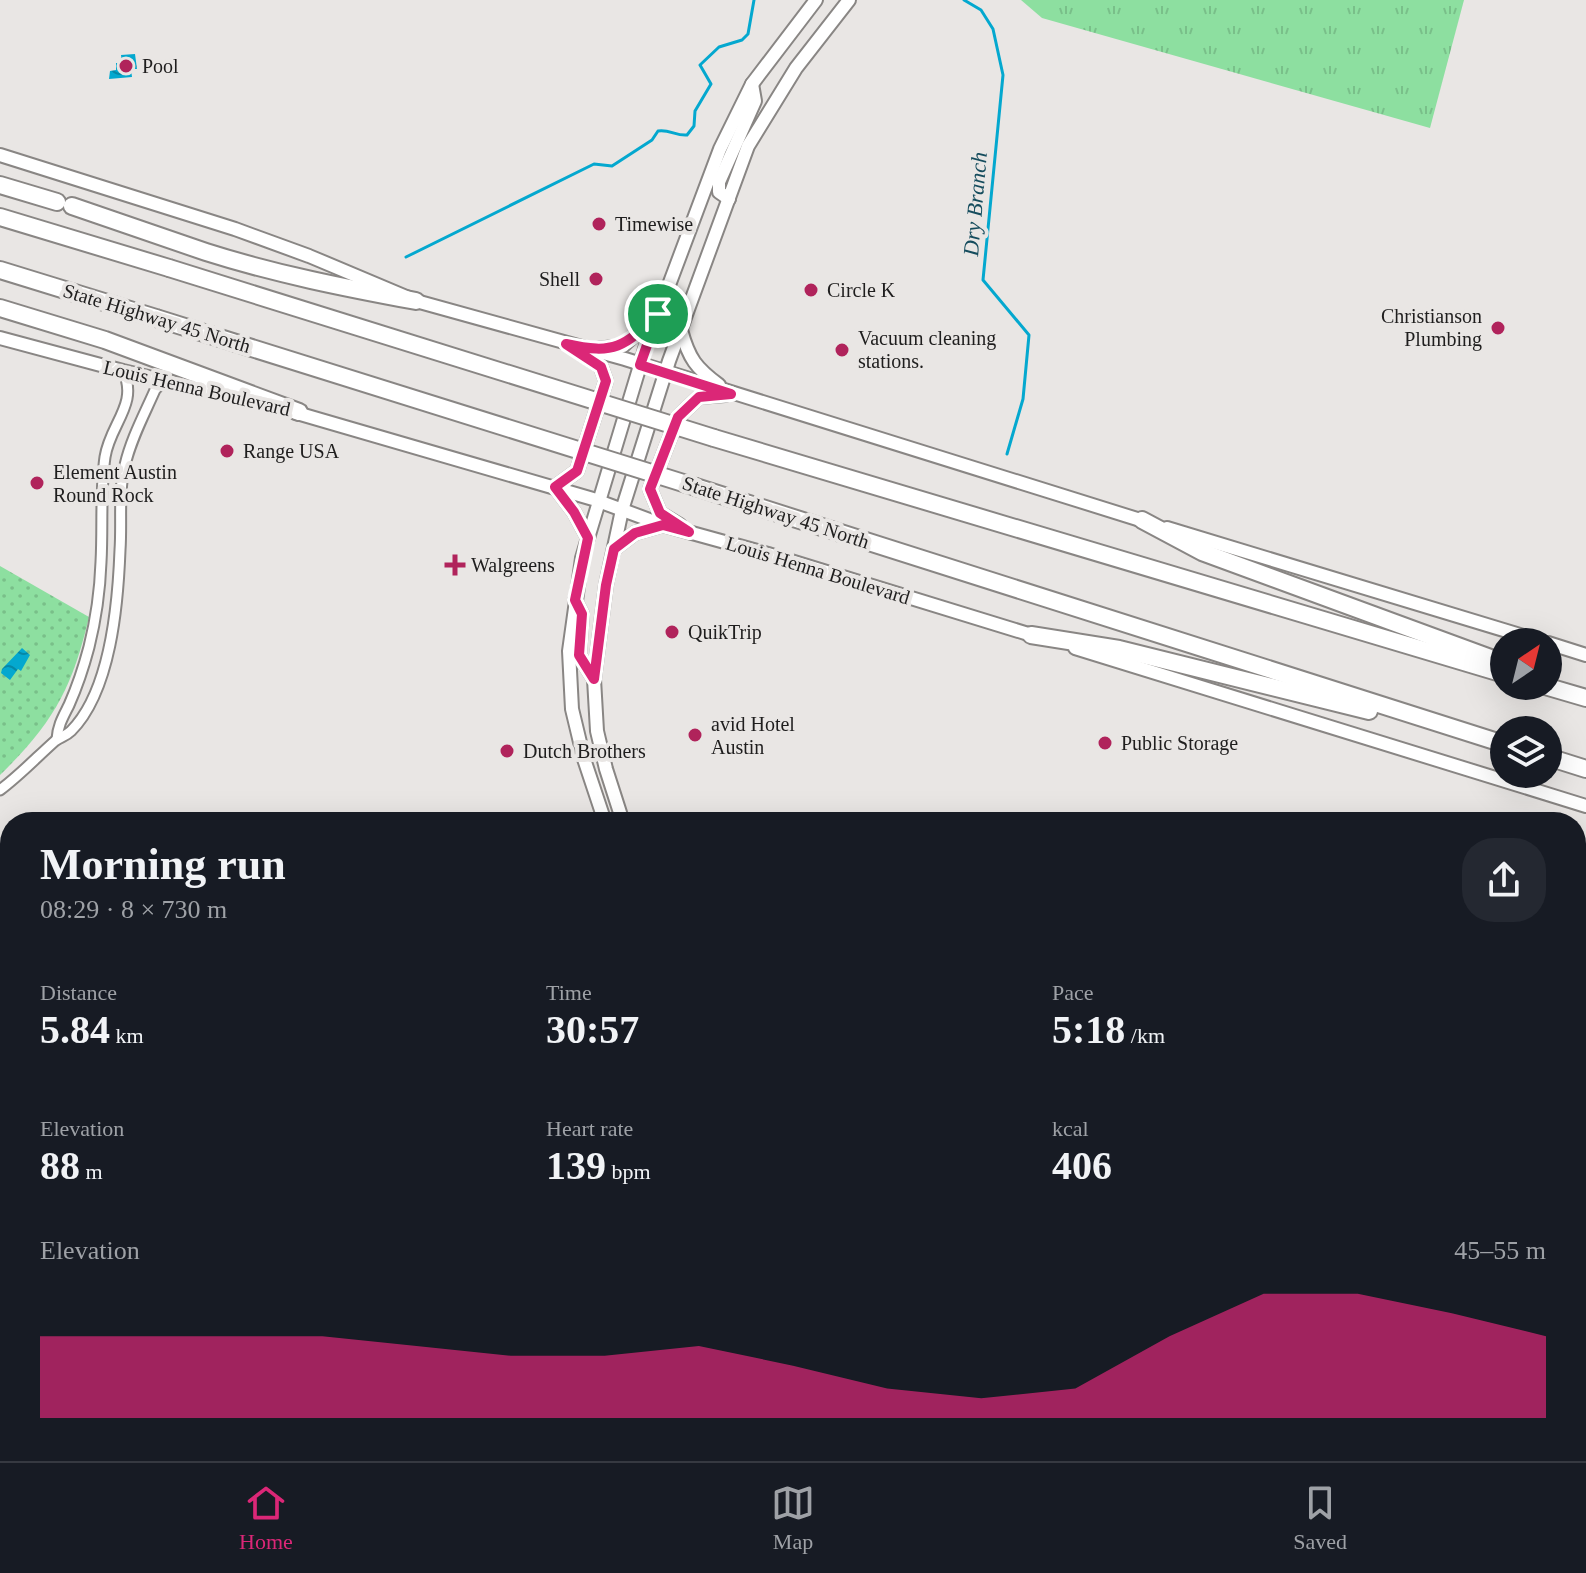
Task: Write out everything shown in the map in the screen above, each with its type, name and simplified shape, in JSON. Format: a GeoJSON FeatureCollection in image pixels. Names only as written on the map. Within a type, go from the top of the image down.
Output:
{"type":"FeatureCollection","features":[{"type":"Feature","properties":{"kind":"highway"},"geometry":{"type":"LineString","coordinates":[[0,185],[207,252],[347,288],[416,301]]}},
{"type":"Feature","properties":{"kind":"highway"},"geometry":{"type":"LineString","coordinates":[[0,217],[714,438],[1490,670]]}},
{"type":"Feature","properties":{"kind":"highway","name":"State Highway 45 North"},"geometry":{"type":"LineString","coordinates":[[0,270],[1490,739]]}},
{"type":"Feature","properties":{"kind":"highway"},"geometry":{"type":"LineString","coordinates":[[0,308],[105,340],[299,412]]}},
{"type":"Feature","properties":{"kind":"highway"},"geometry":{"type":"LineString","coordinates":[[1142,520],[1202,552],[1490,658]]}},
{"type":"Feature","properties":{"kind":"highway"},"geometry":{"type":"LineString","coordinates":[[1031,635],[1119,649],[1490,740]]}},
{"type":"Feature","properties":{"kind":"highway"},"geometry":{"type":"LineString","coordinates":[[1562,690],[1586,698]]}},
{"type":"Feature","properties":{"kind":"highway"},"geometry":{"type":"LineString","coordinates":[[1562,761],[1586,769]]}},
{"type":"Feature","properties":{"kind":"main road"},"geometry":{"type":"LineString","coordinates":[[602,812],[572,709],[569,651],[575,600],[588,538],[640,365],[702,192],[752,84],[816,0]]}},
{"type":"Feature","properties":{"kind":"main road"},"geometry":{"type":"LineString","coordinates":[[620,812],[597,731],[594,679],[606,585],[622,510],[665,373],[748,146],[796,68],[849,0]]}},
{"type":"Feature","properties":{"kind":"main road"},"geometry":{"type":"LineString","coordinates":[[729,199],[719,192],[719,182],[755,101],[752,84]]}},
{"type":"Feature","properties":{"kind":"main road"},"geometry":{"type":"LineString","coordinates":[[0,155],[235,229],[416,301],[592,350],[1497,628]]}},
{"type":"Feature","properties":{"kind":"main road"},"geometry":{"type":"LineString","coordinates":[[592,350],[623,346],[658,314]]}},
{"type":"Feature","properties":{"kind":"main road"},"geometry":{"type":"LineString","coordinates":[[681,328],[686,351],[697,369],[731,394]]}},
{"type":"Feature","properties":{"kind":"main road","name":"Louis Henna Boulevard"},"geometry":{"type":"LineString","coordinates":[[0,338],[163,381],[299,412],[555,487],[663,525],[1586,806]]}},
{"type":"Feature","properties":{"kind":"main road"},"geometry":{"type":"LineString","coordinates":[[566,344],[601,367],[606,381],[577,471],[555,487],[588,538]]}},
{"type":"Feature","properties":{"kind":"main road"},"geometry":{"type":"LineString","coordinates":[[689,532],[660,513],[650,489],[678,417],[699,397],[731,394]]}},
{"type":"Feature","properties":{"kind":"main road"},"geometry":{"type":"LineString","coordinates":[[614,549],[635,533],[663,525]]}},
{"type":"Feature","properties":{"kind":"main road"},"geometry":{"type":"LineString","coordinates":[[575,600],[582,614],[579,655],[594,679]]}},
{"type":"Feature","properties":{"kind":"main road"},"geometry":{"type":"LineString","coordinates":[[1562,648],[1586,655]]}},
{"type":"Feature","properties":{"kind":"street"},"geometry":{"type":"LineString","coordinates":[[57,739],[58,725],[86,660],[95,623],[101,564],[105,456],[130,395],[123,371]]}},
{"type":"Feature","properties":{"kind":"street"},"geometry":{"type":"LineString","coordinates":[[0,790],[57,739],[69,733],[84,713],[103,671],[113,634],[124,466],[155,390],[163,381]]}},
{"type":"Feature","properties":{"kind":"street"},"geometry":{"type":"LineString","coordinates":[[101,564],[120,563]]}},
{"type":"Feature","properties":{"kind":"green space"},"geometry":{"type":"Polygon","coordinates":[[[1021,0],[1464,0],[1430,128],[1042,18],[1021,0]]]}},
{"type":"Feature","properties":{"kind":"green space"},"geometry":{"type":"Polygon","coordinates":[[[0,566],[89,617],[75,665],[58,704],[34,738],[0,775],[0,566]]]}},
{"type":"Feature","properties":{"kind":"water","name":"Pool"},"geometry":{"type":"Polygon","coordinates":[[[135,54],[137,69],[131,69],[132,77],[109,79],[110,71],[116,70],[116,63],[122,63],[121,55],[135,54]]]}},
{"type":"Feature","properties":{"kind":"water"},"geometry":{"type":"Polygon","coordinates":[[[22,648],[30,655],[21,671],[18,669],[10,680],[1,673],[2,669],[22,648]]]}},
{"type":"Feature","properties":{"kind":"waterway"},"geometry":{"type":"LineString","coordinates":[[406,257],[594,164],[612,166],[652,140],[658,131],[687,135],[694,126],[695,111],[711,84],[700,65],[719,47],[742,40],[748,34],[754,0]]}},
{"type":"Feature","properties":{"kind":"waterway","name":"Dry Branch"},"geometry":{"type":"LineString","coordinates":[[964,0],[981,10],[993,29],[1003,75],[983,280],[1029,335],[1023,399],[1007,454]]}},
{"type":"Feature","properties":{"kind":"place","name":"Pool"},"geometry":{"type":"Point","coordinates":[126,66]}},
{"type":"Feature","properties":{"kind":"place","name":"Timewise"},"geometry":{"type":"Point","coordinates":[599,224]}},
{"type":"Feature","properties":{"kind":"place","name":"Shell"},"geometry":{"type":"Point","coordinates":[596,279]}},
{"type":"Feature","properties":{"kind":"place","name":"Circle K"},"geometry":{"type":"Point","coordinates":[811,290]}},
{"type":"Feature","properties":{"kind":"place","name":"Christianson Plumbing"},"geometry":{"type":"Point","coordinates":[1498,328]}},
{"type":"Feature","properties":{"kind":"place","name":"Vacuum cleaning stations."},"geometry":{"type":"Point","coordinates":[842,350]}},
{"type":"Feature","properties":{"kind":"place","name":"Range USA"},"geometry":{"type":"Point","coordinates":[227,451]}},
{"type":"Feature","properties":{"kind":"place","name":"Element Austin Round Rock"},"geometry":{"type":"Point","coordinates":[37,483]}},
{"type":"Feature","properties":{"kind":"place","name":"Walgreens"},"geometry":{"type":"Point","coordinates":[455,565]}},
{"type":"Feature","properties":{"kind":"place","name":"QuikTrip"},"geometry":{"type":"Point","coordinates":[672,632]}},
{"type":"Feature","properties":{"kind":"place","name":"avid Hotel Austin"},"geometry":{"type":"Point","coordinates":[695,735]}},
{"type":"Feature","properties":{"kind":"place","name":"Public Storage"},"geometry":{"type":"Point","coordinates":[1105,743]}},
{"type":"Feature","properties":{"kind":"place","name":"Dutch Brothers"},"geometry":{"type":"Point","coordinates":[507,751]}},
{"type":"Feature","properties":{"kind":"route"},"geometry":{"type":"LineString","coordinates":[[658,314],[640,365],[731,394],[699,397],[678,417],[650,489],[660,513],[689,532],[663,525],[635,533],[614,549],[606,585],[594,679],[579,655],[582,614],[575,600],[588,538],[555,487],[577,471],[583,459],[606,381],[601,367],[566,344],[592,350],[623,346],[658,314]]}}]}
